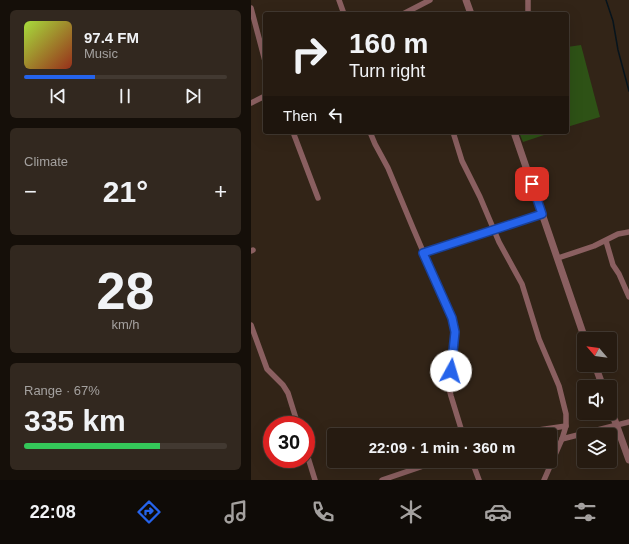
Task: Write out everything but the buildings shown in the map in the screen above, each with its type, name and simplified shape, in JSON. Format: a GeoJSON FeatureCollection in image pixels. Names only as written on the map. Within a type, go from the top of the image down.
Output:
{"type":"FeatureCollection","features":[{"type":"Feature","properties":{"kind":"street"},"geometry":{"type":"LineString","coordinates":[[339,0],[343,12]]}},
{"type":"Feature","properties":{"kind":"street"},"geometry":{"type":"LineString","coordinates":[[409,12],[430,0]]}},
{"type":"Feature","properties":{"kind":"street"},"geometry":{"type":"LineString","coordinates":[[466,0],[470,12]]}},
{"type":"Feature","properties":{"kind":"street"},"geometry":{"type":"LineString","coordinates":[[527,0],[528,12]]}},
{"type":"Feature","properties":{"kind":"street"},"geometry":{"type":"LineString","coordinates":[[251,8],[263,53]]}},
{"type":"Feature","properties":{"kind":"street"},"geometry":{"type":"LineString","coordinates":[[251,102],[263,97]]}},
{"type":"Feature","properties":{"kind":"street"},"geometry":{"type":"LineString","coordinates":[[294,134],[318,198]]}},
{"type":"Feature","properties":{"kind":"street"},"geometry":{"type":"LineString","coordinates":[[371,134],[391,175],[454,326],[455,332],[449,388],[461,428]]}},
{"type":"Feature","properties":{"kind":"street"},"geometry":{"type":"LineString","coordinates":[[454,134],[462,161],[494,231],[506,256],[517,272],[539,339],[555,373],[559,386],[566,414],[566,426],[562,439],[544,480]]}},
{"type":"Feature","properties":{"kind":"street"},"geometry":{"type":"LineString","coordinates":[[515,134],[583,332]]}},
{"type":"Feature","properties":{"kind":"street"},"geometry":{"type":"LineString","coordinates":[[423,253],[494,231],[542,214]]}},
{"type":"Feature","properties":{"kind":"street"},"geometry":{"type":"LineString","coordinates":[[558,258],[594,246],[618,234],[629,232]]}},
{"type":"Feature","properties":{"kind":"street"},"geometry":{"type":"LineString","coordinates":[[606,241],[613,265],[629,297]]}},
{"type":"Feature","properties":{"kind":"street"},"geometry":{"type":"LineString","coordinates":[[251,325],[267,369],[283,385],[288,393],[295,416]]}},
{"type":"Feature","properties":{"kind":"street"},"geometry":{"type":"LineString","coordinates":[[614,420],[629,460]]}},
{"type":"Feature","properties":{"kind":"street"},"geometry":{"type":"LineString","coordinates":[[562,439],[629,422]]}},
{"type":"Feature","properties":{"kind":"street"},"geometry":{"type":"LineString","coordinates":[[552,428],[566,426]]}},
{"type":"Feature","properties":{"kind":"street"},"geometry":{"type":"LineString","coordinates":[[312,468],[315,480]]}},
{"type":"Feature","properties":{"kind":"street"},"geometry":{"type":"LineString","coordinates":[[382,480],[417,468]]}},
{"type":"Feature","properties":{"kind":"street"},"geometry":{"type":"LineString","coordinates":[[475,468],[479,480]]}},
{"type":"Feature","properties":{"kind":"green space"},"geometry":{"type":"Polygon","coordinates":[[[581,45],[600,117],[569,126],[569,47],[581,45]]]}},
{"type":"Feature","properties":{"kind":"green space"},"geometry":{"type":"Polygon","coordinates":[[[520,134],[547,134],[523,142],[520,134]]]}},
{"type":"Feature","properties":{"kind":"waterway"},"geometry":{"type":"LineString","coordinates":[[606,0],[613,21],[618,50],[629,91]]}},
{"type":"Feature","properties":{"kind":"route"},"geometry":{"type":"LineString","coordinates":[[451,371],[455,332],[454,326],[452,318],[423,253],[494,231],[542,214],[532,184]]}}]}
